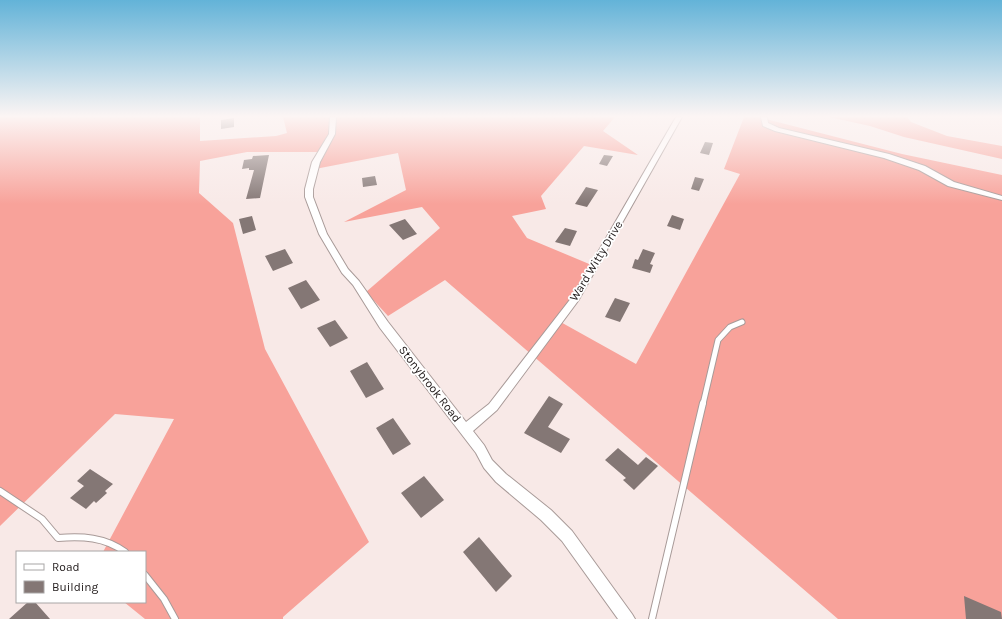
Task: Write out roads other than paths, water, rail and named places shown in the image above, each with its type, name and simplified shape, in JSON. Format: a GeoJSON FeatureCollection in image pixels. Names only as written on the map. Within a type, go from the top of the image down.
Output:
{"type":"FeatureCollection","features":[{"type":"Feature","properties":{"kind":"street","name":"Stonybrook Road"},"geometry":{"type":"LineString","coordinates":[[325,146],[316,162],[309,189],[309,197],[323,234],[345,270],[356,283],[406,355],[466,430],[480,449],[488,464],[501,478],[540,510],[567,536],[627,619]]}},
{"type":"Feature","properties":{"kind":"street","name":"Ward Witty Drive"},"geometry":{"type":"LineString","coordinates":[[466,430],[493,407],[582,288],[663,146]]}},
{"type":"Feature","properties":{"kind":"street"},"geometry":{"type":"LineString","coordinates":[[844,146],[886,156],[922,168],[951,184],[1002,198]]}},
{"type":"Feature","properties":{"kind":"lane"},"geometry":{"type":"LineString","coordinates":[[652,619],[718,340],[730,327],[742,322]]}},
{"type":"Feature","properties":{"kind":"lane"},"geometry":{"type":"LineString","coordinates":[[0,491],[42,519],[58,538],[70,537],[105,540],[118,546],[124,551]]}},
{"type":"Feature","properties":{"kind":"lane"},"geometry":{"type":"LineString","coordinates":[[146,576],[164,599],[176,619]]}}]}
